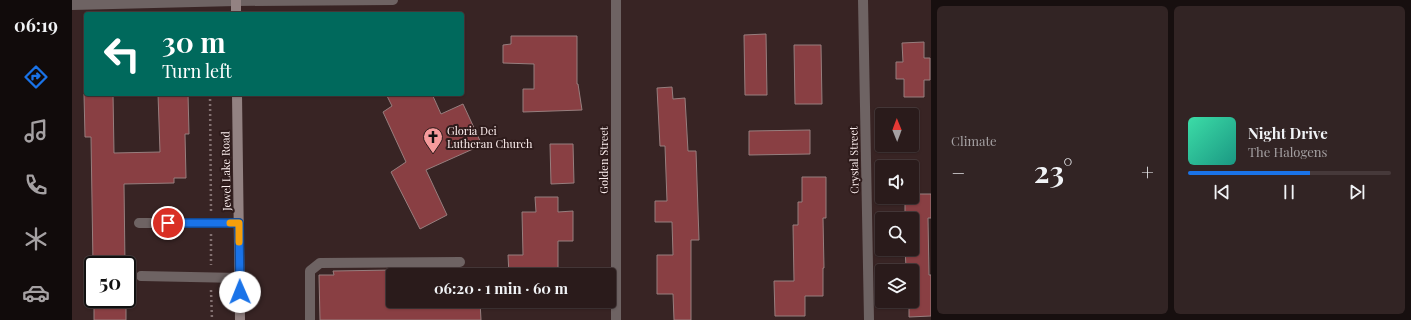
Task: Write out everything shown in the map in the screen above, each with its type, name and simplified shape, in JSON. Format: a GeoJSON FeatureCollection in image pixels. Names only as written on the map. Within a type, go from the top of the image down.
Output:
{"type":"FeatureCollection","features":[{"type":"Feature","properties":{"kind":"main road"},"geometry":{"type":"LineString","coordinates":[[236,0],[236,12]]}},
{"type":"Feature","properties":{"kind":"main road","name":"Jewel Lake Road"},"geometry":{"type":"LineString","coordinates":[[237,96],[240,320]]}},
{"type":"Feature","properties":{"kind":"street"},"geometry":{"type":"LineString","coordinates":[[72,5],[118,2],[236,0],[393,0]]}},
{"type":"Feature","properties":{"kind":"street","name":"Golden Street"},"geometry":{"type":"LineString","coordinates":[[616,0],[616,320]]}},
{"type":"Feature","properties":{"kind":"street","name":"Crystal Street"},"geometry":{"type":"LineString","coordinates":[[863,0],[869,320]]}},
{"type":"Feature","properties":{"kind":"street"},"geometry":{"type":"LineString","coordinates":[[139,224],[239,223]]}},
{"type":"Feature","properties":{"kind":"street"},"geometry":{"type":"LineString","coordinates":[[310,320],[310,271],[320,264],[460,262]]}},
{"type":"Feature","properties":{"kind":"street"},"geometry":{"type":"LineString","coordinates":[[141,276],[240,278]]}},
{"type":"Feature","properties":{"kind":"path"},"geometry":{"type":"LineString","coordinates":[[210,96],[212,320]]}},
{"type":"Feature","properties":{"kind":"building"},"geometry":{"type":"Polygon","coordinates":[[[766,34],[767,95],[745,95],[744,35],[766,34]]]}},
{"type":"Feature","properties":{"kind":"building"},"geometry":{"type":"Polygon","coordinates":[[[511,36],[577,36],[577,84],[582,110],[523,112],[523,89],[534,89],[534,64],[503,63],[503,45],[511,44],[511,36]]]}},
{"type":"Feature","properties":{"kind":"building"},"geometry":{"type":"Polygon","coordinates":[[[924,42],[924,58],[930,58],[930,80],[924,80],[924,97],[904,97],[904,79],[896,79],[896,62],[903,62],[902,43],[924,42]]]}},
{"type":"Feature","properties":{"kind":"building"},"geometry":{"type":"Polygon","coordinates":[[[794,45],[821,45],[822,104],[795,104],[794,45]]]}},
{"type":"Feature","properties":{"kind":"building"},"geometry":{"type":"Polygon","coordinates":[[[672,87],[673,99],[685,98],[688,151],[696,151],[699,240],[691,240],[691,320],[674,320],[673,294],[657,294],[657,255],[673,255],[672,222],[655,222],[655,201],[667,201],[665,146],[660,146],[657,88],[672,87]]]}},
{"type":"Feature","properties":{"kind":"building"},"geometry":{"type":"Polygon","coordinates":[[[84,96],[113,96],[114,153],[160,152],[158,96],[188,96],[189,134],[185,134],[186,178],[174,178],[174,183],[124,184],[125,256],[93,256],[91,137],[85,137],[84,96]]]}},
{"type":"Feature","properties":{"kind":"building","name":"Gloria Dei Lutheran Church"},"geometry":{"type":"Polygon","coordinates":[[[387,96],[433,96],[441,114],[463,104],[482,145],[426,170],[447,215],[420,229],[391,172],[406,162],[383,112],[392,106],[387,96]]]}},
{"type":"Feature","properties":{"kind":"building"},"geometry":{"type":"Polygon","coordinates":[[[810,130],[810,154],[749,155],[749,131],[810,130]]]}},
{"type":"Feature","properties":{"kind":"building"},"geometry":{"type":"Polygon","coordinates":[[[550,144],[573,144],[574,183],[551,184],[550,144]]]}},
{"type":"Feature","properties":{"kind":"building"},"geometry":{"type":"Polygon","coordinates":[[[802,177],[826,177],[826,218],[823,218],[823,296],[805,296],[805,316],[775,316],[774,281],[794,281],[793,225],[798,225],[798,202],[802,202],[802,177]]]}},
{"type":"Feature","properties":{"kind":"building"},"geometry":{"type":"Polygon","coordinates":[[[919,194],[931,194],[931,218],[928,218],[929,275],[931,275],[931,316],[909,317],[909,308],[919,308],[919,264],[906,264],[905,256],[919,256],[919,212],[905,212],[905,204],[919,204],[919,194]]]}},
{"type":"Feature","properties":{"kind":"building"},"geometry":{"type":"Polygon","coordinates":[[[535,197],[558,197],[558,212],[573,211],[573,241],[558,241],[558,268],[509,268],[508,255],[523,255],[522,212],[536,212],[535,197]]]}},
{"type":"Feature","properties":{"kind":"building"},"geometry":{"type":"Polygon","coordinates":[[[386,270],[386,308],[480,308],[481,320],[320,320],[319,275],[334,275],[333,271],[386,270]]]}},
{"type":"Feature","properties":{"kind":"building"},"geometry":{"type":"Polygon","coordinates":[[[94,308],[126,308],[126,320],[94,320],[94,308]]]}},
{"type":"Feature","properties":{"kind":"slow traffic"},"geometry":{"type":"LineString","coordinates":[[230,223],[239,223],[239,242]]}},
{"type":"Feature","properties":{"kind":"place","name":"Gloria Dei Lutheran Church"},"geometry":{"type":"Point","coordinates":[433,154]}},
{"type":"Feature","properties":{"kind":"route"},"geometry":{"type":"LineString","coordinates":[[168,223],[239,223],[240,292]]}}]}
